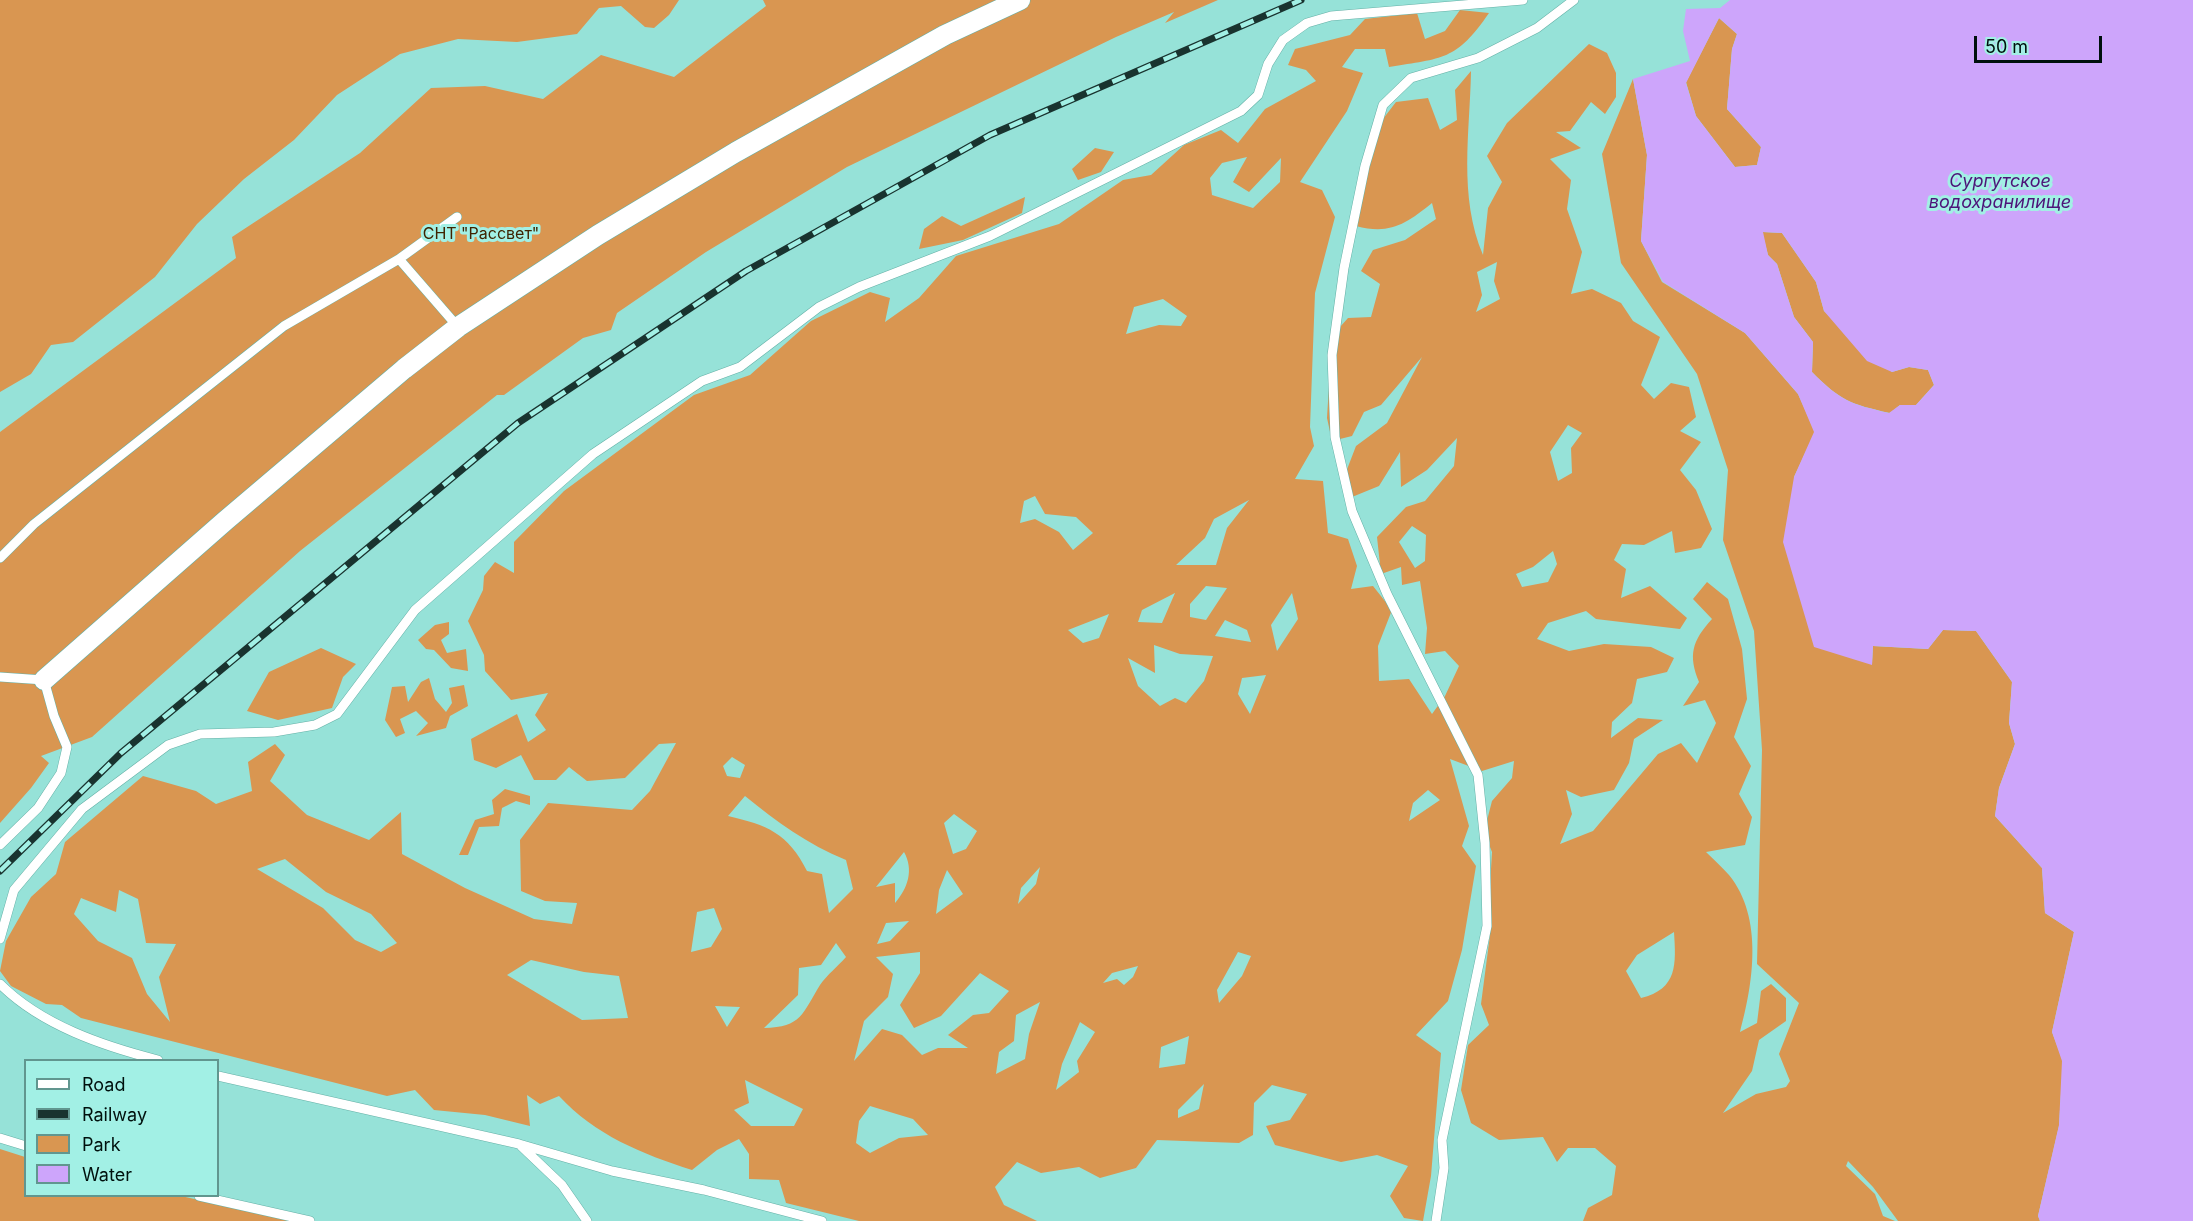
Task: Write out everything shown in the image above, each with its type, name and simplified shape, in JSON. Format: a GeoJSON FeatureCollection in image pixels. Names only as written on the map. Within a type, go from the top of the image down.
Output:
{"type":"FeatureCollection","features":[{"type":"Feature","properties":{"kind":"street"},"geometry":{"type":"LineString","coordinates":[[44,680],[368,399],[458,327],[597,236],[736,152],[998,4],[1020,0]]}},
{"type":"Feature","properties":{"kind":"lane"},"geometry":{"type":"LineString","coordinates":[[0,939],[14,890],[82,809],[168,745],[200,734],[274,732],[315,725],[337,714],[415,610],[593,454],[702,381],[740,367],[819,307],[859,287],[990,236],[1241,111],[1258,95],[1268,64],[1283,40],[1307,23],[1331,16],[1523,0]]}},
{"type":"Feature","properties":{"kind":"lane"},"geometry":{"type":"LineString","coordinates":[[1436,1221],[1444,1168],[1442,1140],[1487,926],[1485,843],[1478,776],[1388,594],[1352,511],[1335,437],[1332,355],[1344,268],[1365,166],[1383,105],[1411,78],[1478,58],[1537,28],[1574,0]]}},
{"type":"Feature","properties":{"kind":"lane"},"geometry":{"type":"LineString","coordinates":[[0,558],[34,524],[284,326],[399,259],[458,217]]}},
{"type":"Feature","properties":{"kind":"lane"},"geometry":{"type":"LineString","coordinates":[[399,259],[458,327]]}},
{"type":"Feature","properties":{"kind":"lane"},"geometry":{"type":"LineString","coordinates":[[0,677],[44,680],[54,716],[67,747],[61,773],[38,808],[0,845]]}},
{"type":"Feature","properties":{"kind":"lane"},"geometry":{"type":"LineString","coordinates":[[0,984],[43,1018],[124,1052],[154,1059]]}},
{"type":"Feature","properties":{"kind":"lane"},"geometry":{"type":"LineString","coordinates":[[219,1076],[519,1144],[612,1171],[704,1190],[822,1221]]}},
{"type":"Feature","properties":{"kind":"lane"},"geometry":{"type":"LineString","coordinates":[[0,1138],[24,1145]]}},
{"type":"Feature","properties":{"kind":"lane"},"geometry":{"type":"LineString","coordinates":[[519,1144],[562,1185],[586,1221]]}},
{"type":"Feature","properties":{"kind":"lane"},"geometry":{"type":"LineString","coordinates":[[203,1197],[310,1221]]}},
{"type":"Feature","properties":{"kind":"green space"},"geometry":{"type":"Polygon","coordinates":[[[0,0],[679,0],[669,15],[654,28],[645,27],[621,6],[599,8],[577,34],[517,42],[458,39],[400,54],[337,95],[294,140],[244,179],[197,224],[155,277],[73,342],[51,345],[31,374],[0,392],[0,0]]]}},
{"type":"Feature","properties":{"kind":"green space","name":"СНТ \"Рассвет\""},"geometry":{"type":"Polygon","coordinates":[[[763,0],[1218,0],[1165,23],[1174,12],[1116,37],[847,167],[706,252],[617,313],[611,330],[583,338],[504,395],[497,395],[300,551],[92,737],[41,756],[49,763],[31,788],[0,823],[0,432],[236,258],[232,237],[360,153],[431,88],[485,86],[543,99],[601,55],[674,77],[766,6],[763,0]]]}},
{"type":"Feature","properties":{"kind":"green space"},"geometry":{"type":"Polygon","coordinates":[[[1460,10],[1489,13],[1457,49],[1436,59],[1389,67],[1385,49],[1355,49],[1342,67],[1363,73],[1347,111],[1300,182],[1322,190],[1335,217],[1315,293],[1310,427],[1314,446],[1295,479],[1323,481],[1328,533],[1348,539],[1357,566],[1351,589],[1373,586],[1392,610],[1378,646],[1379,681],[1409,679],[1432,714],[1445,696],[1459,666],[1445,651],[1425,654],[1427,628],[1420,581],[1402,585],[1401,567],[1381,574],[1377,537],[1406,507],[1425,501],[1454,466],[1457,438],[1427,470],[1401,487],[1400,452],[1379,486],[1352,497],[1341,485],[1356,446],[1387,423],[1422,357],[1381,405],[1364,412],[1352,436],[1332,441],[1327,418],[1332,336],[1348,318],[1371,317],[1380,284],[1361,271],[1373,250],[1405,240],[1436,219],[1432,203],[1414,217],[1397,226],[1379,229],[1356,226],[1376,128],[1396,102],[1428,98],[1440,130],[1457,120],[1455,90],[1471,71],[1468,187],[1475,233],[1483,255],[1488,208],[1502,182],[1487,156],[1507,123],[1589,44],[1607,53],[1616,73],[1616,97],[1605,114],[1591,102],[1570,131],[1556,132],[1581,148],[1550,159],[1571,180],[1567,209],[1582,252],[1571,294],[1592,289],[1621,303],[1633,321],[1660,337],[1641,385],[1654,399],[1671,383],[1689,387],[1696,417],[1680,431],[1701,442],[1680,470],[1696,490],[1712,529],[1701,548],[1675,553],[1672,531],[1644,545],[1622,544],[1614,560],[1626,569],[1621,598],[1650,586],[1687,618],[1680,629],[1596,619],[1586,611],[1548,623],[1537,639],[1569,651],[1604,644],[1651,647],[1674,658],[1667,672],[1637,679],[1632,703],[1612,722],[1611,738],[1638,718],[1663,720],[1634,739],[1629,763],[1614,790],[1581,797],[1566,790],[1572,814],[1560,844],[1593,831],[1658,754],[1681,743],[1697,763],[1716,723],[1705,700],[1683,706],[1699,682],[1693,656],[1696,641],[1712,619],[1693,599],[1707,582],[1728,599],[1742,649],[1747,699],[1734,737],[1751,766],[1739,794],[1752,817],[1745,845],[1706,852],[1729,875],[1740,892],[1751,931],[1753,952],[1749,993],[1740,1032],[1757,1023],[1761,991],[1771,984],[1786,998],[1786,1021],[1759,1040],[1752,1071],[1723,1113],[1756,1094],[1786,1087],[1790,1081],[1779,1054],[1799,1003],[1757,964],[1762,750],[1754,631],[1723,540],[1728,470],[1697,374],[1621,263],[1602,154],[1633,79],[1647,155],[1641,241],[1662,282],[1745,333],[1798,394],[1815,432],[1794,477],[1872,664],[1873,646],[1928,649],[1943,630],[1976,631],[2012,682],[2009,723],[2015,744],[1999,788],[1995,816],[2042,868],[2045,913],[2074,932],[2052,1032],[2063,1061],[2059,1126],[2038,1216],[2040,1221],[1898,1221],[1873,1187],[1848,1161],[1846,1166],[1875,1194],[1883,1216],[1895,1221],[1583,1221],[1588,1208],[1612,1195],[1616,1166],[1595,1148],[1568,1148],[1557,1162],[1543,1137],[1499,1140],[1471,1123],[1461,1090],[1468,1045],[1489,1025],[1481,1004],[1490,935],[1482,913],[1489,903],[1492,852],[1484,832],[1492,801],[1512,778],[1514,761],[1482,771],[1450,759],[1469,826],[1462,846],[1476,866],[1462,950],[1448,1001],[1416,1035],[1441,1053],[1431,1176],[1423,1221],[1404,1218],[1390,1196],[1408,1166],[1377,1155],[1341,1162],[1275,1145],[1266,1126],[1290,1120],[1307,1094],[1272,1085],[1254,1103],[1253,1135],[1239,1143],[1157,1140],[1136,1168],[1100,1178],[1079,1167],[1041,1173],[1017,1162],[995,1187],[1004,1205],[1037,1221],[859,1221],[786,1203],[779,1180],[749,1179],[749,1154],[739,1139],[717,1150],[692,1170],[620,1142],[588,1122],[559,1096],[540,1104],[527,1095],[530,1126],[485,1115],[434,1110],[415,1090],[387,1096],[81,1018],[62,1005],[46,1004],[11,986],[0,971],[6,941],[31,897],[56,874],[65,842],[143,776],[196,791],[216,804],[252,791],[248,762],[275,744],[285,755],[270,781],[307,815],[369,840],[401,812],[402,854],[465,888],[534,919],[572,924],[577,903],[545,901],[521,891],[520,840],[548,803],[632,810],[650,791],[676,743],[659,744],[625,778],[587,781],[569,767],[556,780],[534,780],[521,755],[496,768],[474,760],[471,739],[517,714],[528,742],[546,730],[535,715],[548,693],[511,700],[485,671],[484,655],[468,621],[483,590],[484,576],[495,562],[514,573],[514,542],[564,491],[694,395],[750,375],[811,321],[870,292],[890,298],[885,322],[919,298],[956,256],[1059,224],[1123,180],[1151,175],[1184,145],[1221,130],[1238,143],[1265,109],[1316,81],[1306,70],[1288,65],[1295,49],[1350,35],[1365,19],[1417,13],[1425,39],[1445,31],[1460,10]],[[1247,157],[1222,163],[1210,178],[1212,195],[1253,208],[1280,182],[1281,158],[1249,192],[1233,182],[1247,157]],[[1497,262],[1477,272],[1482,295],[1476,312],[1500,299],[1494,281],[1497,262]],[[1163,299],[1134,307],[1126,334],[1159,325],[1181,326],[1187,316],[1163,299]],[[1568,425],[1550,452],[1558,481],[1572,473],[1571,448],[1582,433],[1568,425]],[[1035,496],[1024,501],[1020,523],[1035,519],[1059,532],[1073,550],[1093,533],[1076,517],[1045,514],[1035,496]],[[1249,500],[1214,519],[1205,538],[1176,565],[1216,565],[1227,528],[1249,500]],[[1412,526],[1399,542],[1415,568],[1425,561],[1426,535],[1412,526]],[[1553,551],[1533,567],[1516,574],[1522,587],[1548,582],[1557,564],[1553,551]],[[1206,586],[1190,604],[1190,617],[1206,620],[1227,588],[1206,586]],[[1175,593],[1142,610],[1138,622],[1162,623],[1175,593]],[[1292,593],[1271,625],[1277,651],[1298,619],[1292,593]],[[1109,614],[1068,630],[1083,643],[1099,638],[1109,614]],[[1225,620],[1215,636],[1251,642],[1247,630],[1225,620]],[[1154,645],[1155,673],[1128,658],[1138,686],[1160,706],[1175,698],[1186,703],[1204,681],[1213,656],[1180,654],[1154,645]],[[1266,675],[1242,678],[1238,694],[1250,714],[1266,675]],[[732,757],[723,766],[727,776],[740,778],[745,765],[732,757]],[[1428,790],[1413,803],[1409,821],[1440,800],[1428,790]],[[745,796],[728,816],[765,827],[784,839],[800,858],[807,871],[822,874],[829,913],[853,889],[846,860],[793,832],[745,796]],[[954,814],[944,823],[953,854],[966,849],[977,831],[954,814]],[[904,852],[876,887],[895,883],[895,903],[900,897],[909,872],[904,852]],[[285,859],[257,869],[323,908],[355,940],[381,952],[397,943],[371,914],[326,892],[285,859]],[[1040,867],[1021,888],[1018,904],[1036,884],[1040,867]],[[947,870],[939,890],[936,914],[963,894],[947,870]],[[119,890],[116,912],[81,898],[74,914],[98,941],[132,958],[147,994],[170,1022],[159,977],[176,944],[146,943],[138,899],[119,890]],[[714,908],[697,912],[691,952],[711,947],[722,929],[714,908]],[[909,921],[886,923],[877,944],[890,941],[909,921]],[[1674,932],[1637,955],[1626,971],[1641,998],[1653,994],[1668,982],[1672,974],[1675,955],[1674,932]],[[836,943],[821,965],[799,968],[798,995],[764,1028],[794,1022],[800,1017],[823,981],[846,957],[836,943]],[[920,952],[876,957],[893,974],[888,997],[864,1021],[854,1061],[882,1029],[902,1035],[922,1055],[938,1048],[968,1048],[948,1035],[973,1015],[989,1013],[1009,991],[980,973],[941,1016],[914,1028],[900,1005],[920,973],[920,952]],[[1238,952],[1217,990],[1219,1003],[1242,976],[1251,956],[1238,952]],[[531,960],[507,975],[582,1020],[628,1018],[619,976],[584,972],[531,960]],[[1138,966],[1112,973],[1103,983],[1117,979],[1124,985],[1133,977],[1138,966]],[[1040,1002],[1016,1015],[1014,1041],[999,1052],[996,1074],[1025,1059],[1029,1034],[1040,1002]],[[715,1006],[727,1027],[740,1007],[715,1006]],[[1080,1022],[1062,1064],[1056,1090],[1079,1072],[1077,1061],[1095,1032],[1080,1022]],[[1189,1036],[1161,1047],[1159,1068],[1185,1064],[1189,1036]],[[745,1080],[749,1103],[734,1110],[751,1126],[794,1126],[803,1109],[745,1080]],[[1204,1084],[1178,1110],[1178,1118],[1199,1109],[1204,1084]],[[870,1106],[859,1121],[856,1143],[870,1153],[899,1138],[928,1135],[913,1119],[870,1106]]]}},
{"type":"Feature","properties":{"kind":"green space"},"geometry":{"type":"Polygon","coordinates":[[[1719,18],[1737,34],[1732,49],[1727,109],[1761,147],[1757,165],[1735,167],[1696,116],[1686,82],[1719,18]]]}},
{"type":"Feature","properties":{"kind":"green space"},"geometry":{"type":"Polygon","coordinates":[[[1095,148],[1114,152],[1101,172],[1078,180],[1072,169],[1095,148]]]}},
{"type":"Feature","properties":{"kind":"green space"},"geometry":{"type":"Polygon","coordinates":[[[1025,197],[1022,213],[963,240],[919,249],[924,229],[942,216],[961,226],[1025,197]]]}},
{"type":"Feature","properties":{"kind":"green space"},"geometry":{"type":"Polygon","coordinates":[[[1762,232],[1782,233],[1816,282],[1824,311],[1892,372],[1909,367],[1928,370],[1934,385],[1916,405],[1900,405],[1890,413],[1855,404],[1839,395],[1812,372],[1813,342],[1794,317],[1777,264],[1768,255],[1762,232]]]}},
{"type":"Feature","properties":{"kind":"green space"},"geometry":{"type":"Polygon","coordinates":[[[449,622],[449,634],[441,640],[447,653],[466,649],[468,671],[451,668],[434,650],[426,649],[418,640],[435,625],[449,622]]]}},
{"type":"Feature","properties":{"kind":"green space"},"geometry":{"type":"Polygon","coordinates":[[[321,648],[356,664],[343,677],[332,708],[278,720],[247,711],[269,672],[321,648]]]}},
{"type":"Feature","properties":{"kind":"green space"},"geometry":{"type":"Polygon","coordinates":[[[429,678],[435,699],[446,712],[452,703],[449,688],[464,685],[468,706],[450,716],[446,728],[416,736],[428,723],[416,711],[400,719],[405,733],[396,737],[385,720],[392,687],[405,686],[408,702],[421,682],[429,678]]]}},
{"type":"Feature","properties":{"kind":"green space"},"geometry":{"type":"Polygon","coordinates":[[[505,789],[530,796],[530,805],[516,801],[502,808],[499,826],[479,827],[468,855],[459,855],[475,820],[494,814],[492,800],[505,789]]]}},
{"type":"Feature","properties":{"kind":"green space"},"geometry":{"type":"Polygon","coordinates":[[[0,1149],[24,1157],[24,1197],[185,1197],[292,1221],[0,1221],[0,1149]]]}},
{"type":"Feature","properties":{"kind":"water","name":"Сургутское водохранилище"},"geometry":{"type":"Polygon","coordinates":[[[1730,0],[2193,0],[2193,1221],[2040,1221],[2038,1216],[2059,1125],[2062,1061],[2052,1032],[2074,932],[2045,913],[2042,868],[1995,816],[1999,788],[2015,744],[2009,723],[2012,682],[1976,631],[1943,630],[1928,649],[1873,646],[1872,665],[1814,647],[1783,542],[1794,477],[1814,432],[1798,394],[1745,333],[1663,282],[1641,241],[1647,155],[1633,79],[1690,61],[1683,31],[1686,9],[1720,8],[1730,0]],[[1719,18],[1686,83],[1696,116],[1735,167],[1757,165],[1761,147],[1727,109],[1732,49],[1737,34],[1719,18]],[[1763,232],[1768,255],[1777,264],[1794,317],[1813,342],[1812,372],[1839,395],[1855,404],[1889,413],[1900,405],[1916,405],[1934,385],[1928,370],[1909,367],[1892,372],[1867,361],[1824,311],[1816,282],[1782,233],[1763,232]]]}},
{"type":"Feature","properties":{"kind":"railway"},"geometry":{"type":"LineString","coordinates":[[0,871],[121,753],[518,423],[746,271],[990,135],[1301,0]]}}]}
